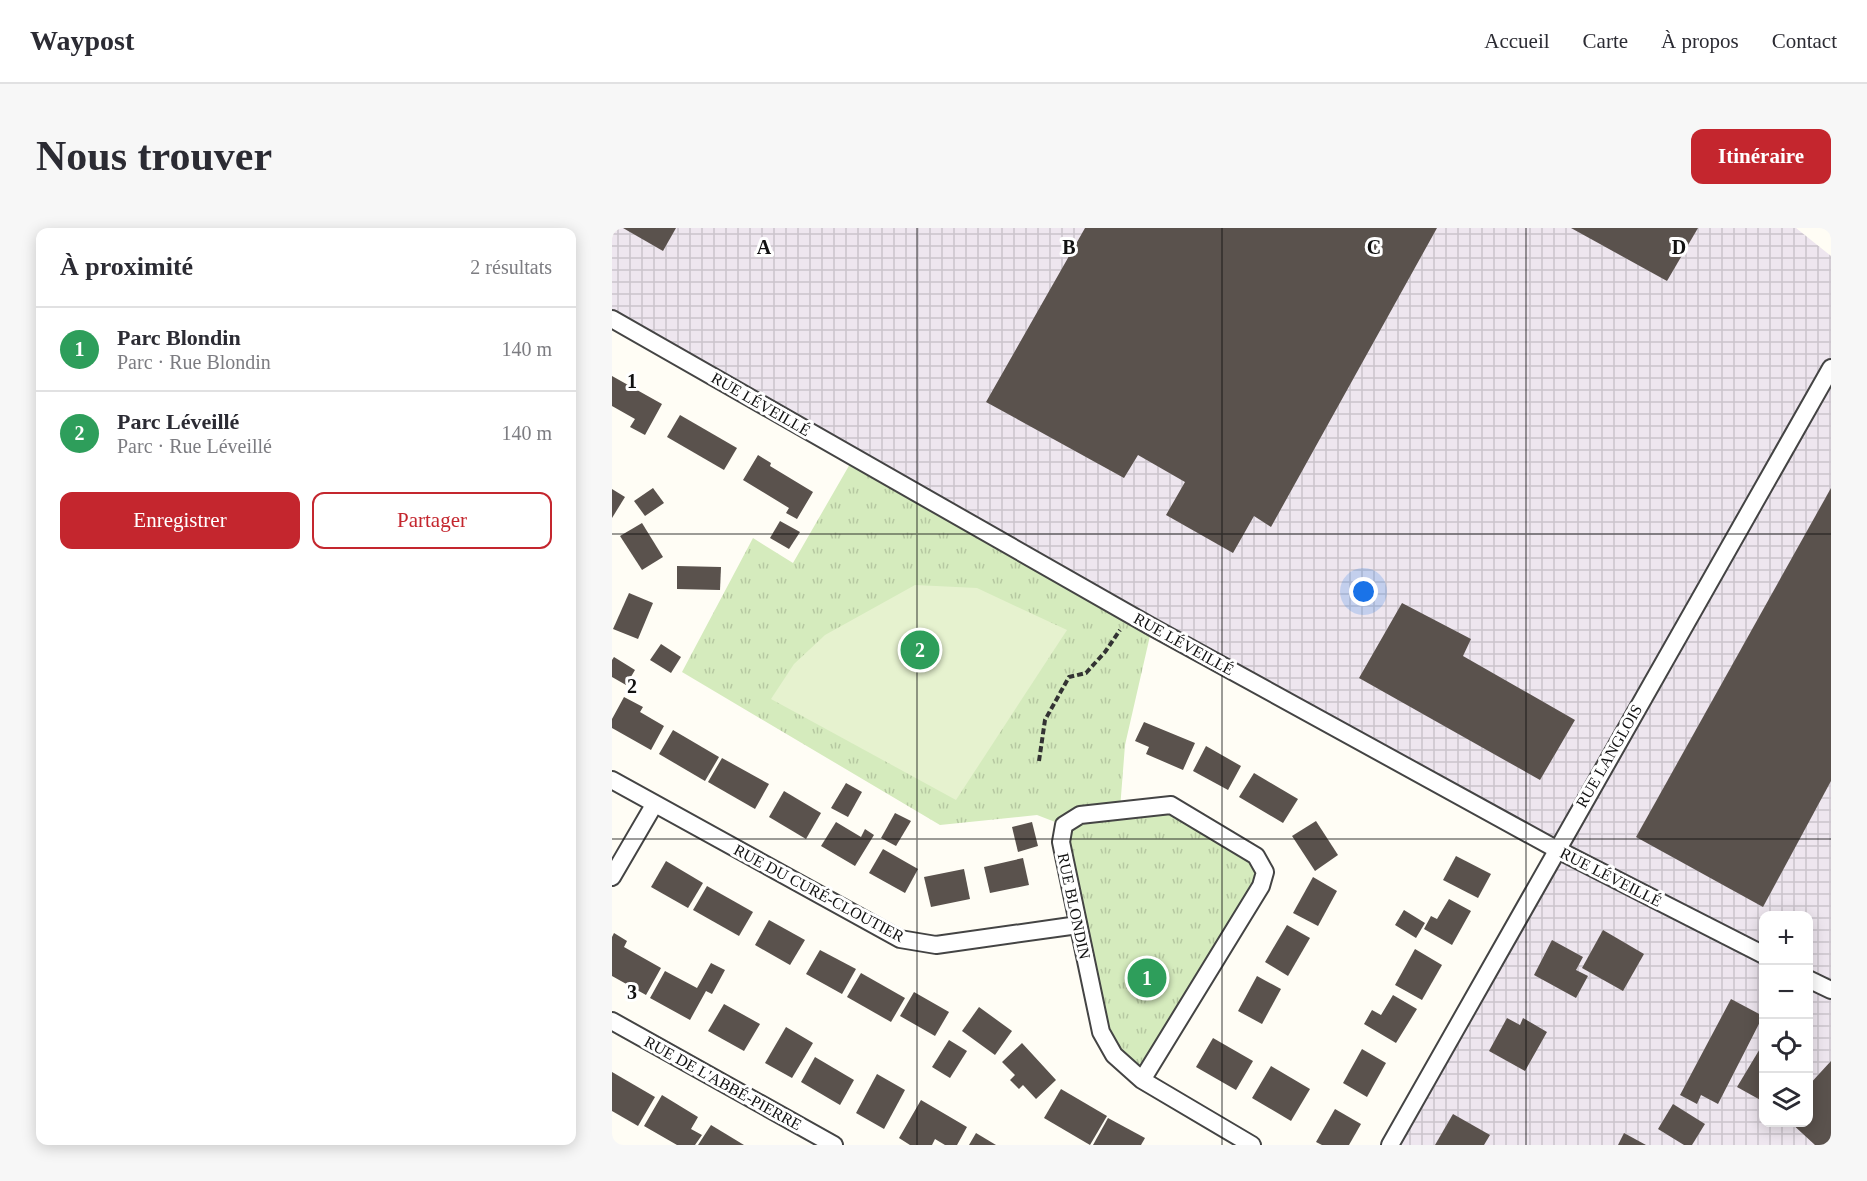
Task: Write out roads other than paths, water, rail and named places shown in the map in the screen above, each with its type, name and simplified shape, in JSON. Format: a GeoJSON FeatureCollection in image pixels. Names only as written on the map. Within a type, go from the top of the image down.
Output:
{"type":"FeatureCollection","features":[{"type":"Feature","properties":{"kind":"street","name":"RUE LÉVEILLÉ"},"geometry":{"type":"LineString","coordinates":[[612,319],[1130,614],[1556,849],[1759,953]]}},
{"type":"Feature","properties":{"kind":"street","name":"RUE LANGLOIS"},"geometry":{"type":"LineString","coordinates":[[1390,1145],[1831,368]]}},
{"type":"Feature","properties":{"kind":"street","name":"RUE DU CURÉ-CLOUTIER"},"geometry":{"type":"LineString","coordinates":[[612,780],[900,939],[936,945],[1078,925]]}},
{"type":"Feature","properties":{"kind":"street"},"geometry":{"type":"LineString","coordinates":[[612,877],[654,805]]}},
{"type":"Feature","properties":{"kind":"street","name":"RUE BLONDIN"},"geometry":{"type":"LineString","coordinates":[[1142,1080],[1261,886],[1265,872],[1256,856],[1171,805],[1080,815],[1064,825],[1061,842],[1101,1032],[1114,1055],[1142,1080],[1252,1145]]}},
{"type":"Feature","properties":{"kind":"street"},"geometry":{"type":"LineString","coordinates":[[1813,981],[1831,990]]}},
{"type":"Feature","properties":{"kind":"street","name":"RUE DE L'ABBÉ-PIERRE"},"geometry":{"type":"LineString","coordinates":[[612,1021],[834,1145]]}},
{"type":"Feature","properties":{"kind":"place","name":"Parc Léveillé"},"geometry":{"type":"Point","coordinates":[920,650]}},
{"type":"Feature","properties":{"kind":"place","name":"Parc Blondin"},"geometry":{"type":"Point","coordinates":[1147,978]}}]}
